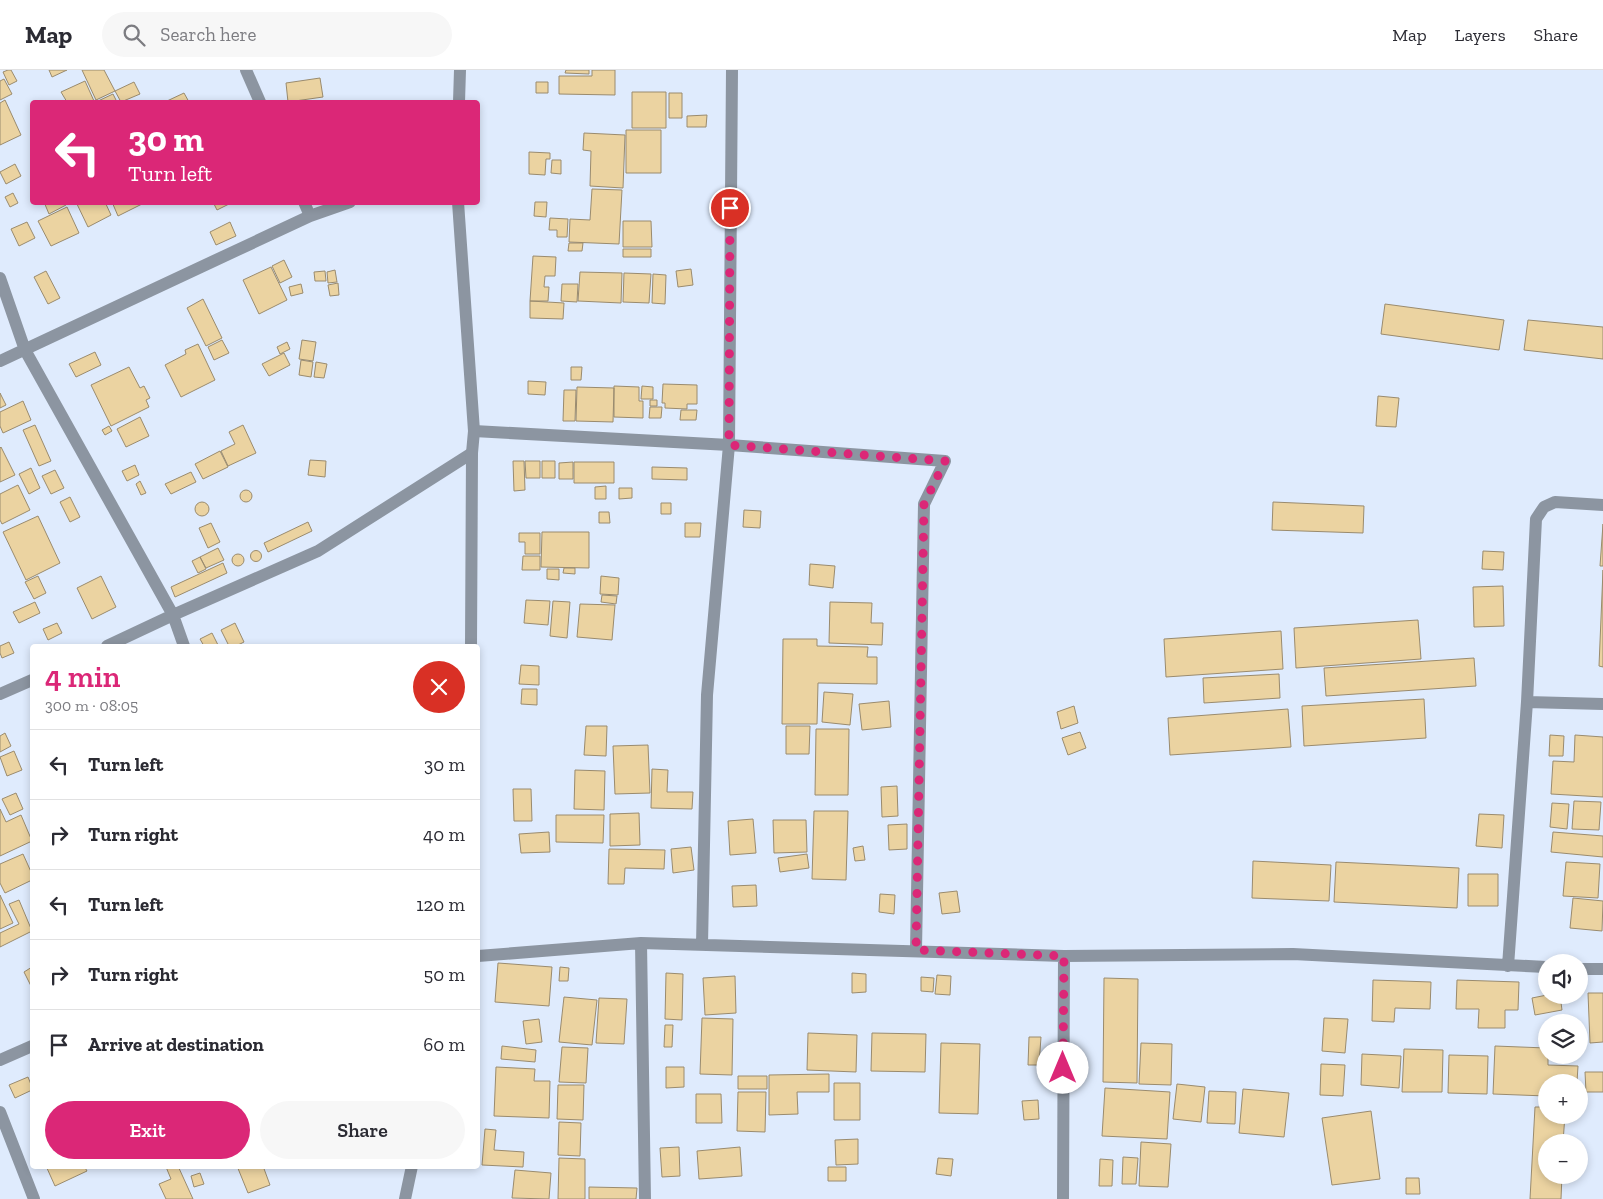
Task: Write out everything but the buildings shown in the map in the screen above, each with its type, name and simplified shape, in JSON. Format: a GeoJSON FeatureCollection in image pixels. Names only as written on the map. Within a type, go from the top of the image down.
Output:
{"type":"FeatureCollection","features":[{"type":"Feature","properties":{"kind":"street"},"geometry":{"type":"LineString","coordinates":[[246,70],[259,100]]}},
{"type":"Feature","properties":{"kind":"street"},"geometry":{"type":"LineString","coordinates":[[459,100],[460,70]]}},
{"type":"Feature","properties":{"kind":"street"},"geometry":{"type":"LineString","coordinates":[[702,945],[707,695],[729,445],[732,70]]}},
{"type":"Feature","properties":{"kind":"street"},"geometry":{"type":"LineString","coordinates":[[305,205],[310,216]]}},
{"type":"Feature","properties":{"kind":"street"},"geometry":{"type":"LineString","coordinates":[[0,361],[310,216],[341,205]]}},
{"type":"Feature","properties":{"kind":"street"},"geometry":{"type":"LineString","coordinates":[[458,205],[474,431],[472,453],[471,644]]}},
{"type":"Feature","properties":{"kind":"street"},"geometry":{"type":"LineString","coordinates":[[0,278],[25,350],[173,615],[183,644]]}},
{"type":"Feature","properties":{"kind":"street"},"geometry":{"type":"LineString","coordinates":[[474,431],[729,445],[945,461],[924,504],[916,950]]}},
{"type":"Feature","properties":{"kind":"street"},"geometry":{"type":"LineString","coordinates":[[111,644],[318,551],[472,453]]}},
{"type":"Feature","properties":{"kind":"street"},"geometry":{"type":"LineString","coordinates":[[1508,966],[1528,702],[1536,519],[1544,507],[1555,502],[1603,505]]}},
{"type":"Feature","properties":{"kind":"street"},"geometry":{"type":"LineString","coordinates":[[0,694],[30,681]]}},
{"type":"Feature","properties":{"kind":"street"},"geometry":{"type":"LineString","coordinates":[[1528,702],[1603,704]]}},
{"type":"Feature","properties":{"kind":"street"},"geometry":{"type":"LineString","coordinates":[[641,943],[646,1199]]}},
{"type":"Feature","properties":{"kind":"street"},"geometry":{"type":"LineString","coordinates":[[480,956],[641,943],[1064,956],[1293,954],[1538,968]]}},
{"type":"Feature","properties":{"kind":"street"},"geometry":{"type":"LineString","coordinates":[[1063,1199],[1064,956]]}},
{"type":"Feature","properties":{"kind":"street"},"geometry":{"type":"LineString","coordinates":[[1588,968],[1603,969]]}},
{"type":"Feature","properties":{"kind":"street"},"geometry":{"type":"LineString","coordinates":[[0,1060],[30,1047]]}},
{"type":"Feature","properties":{"kind":"street"},"geometry":{"type":"LineString","coordinates":[[0,1112],[34,1199]]}},
{"type":"Feature","properties":{"kind":"street"},"geometry":{"type":"LineString","coordinates":[[405,1199],[411,1169]]}},
{"type":"Feature","properties":{"kind":"route"},"geometry":{"type":"LineString","coordinates":[[730,208],[729,445],[945,461],[924,504],[916,950],[1064,956],[1063,1068]]}}]}
